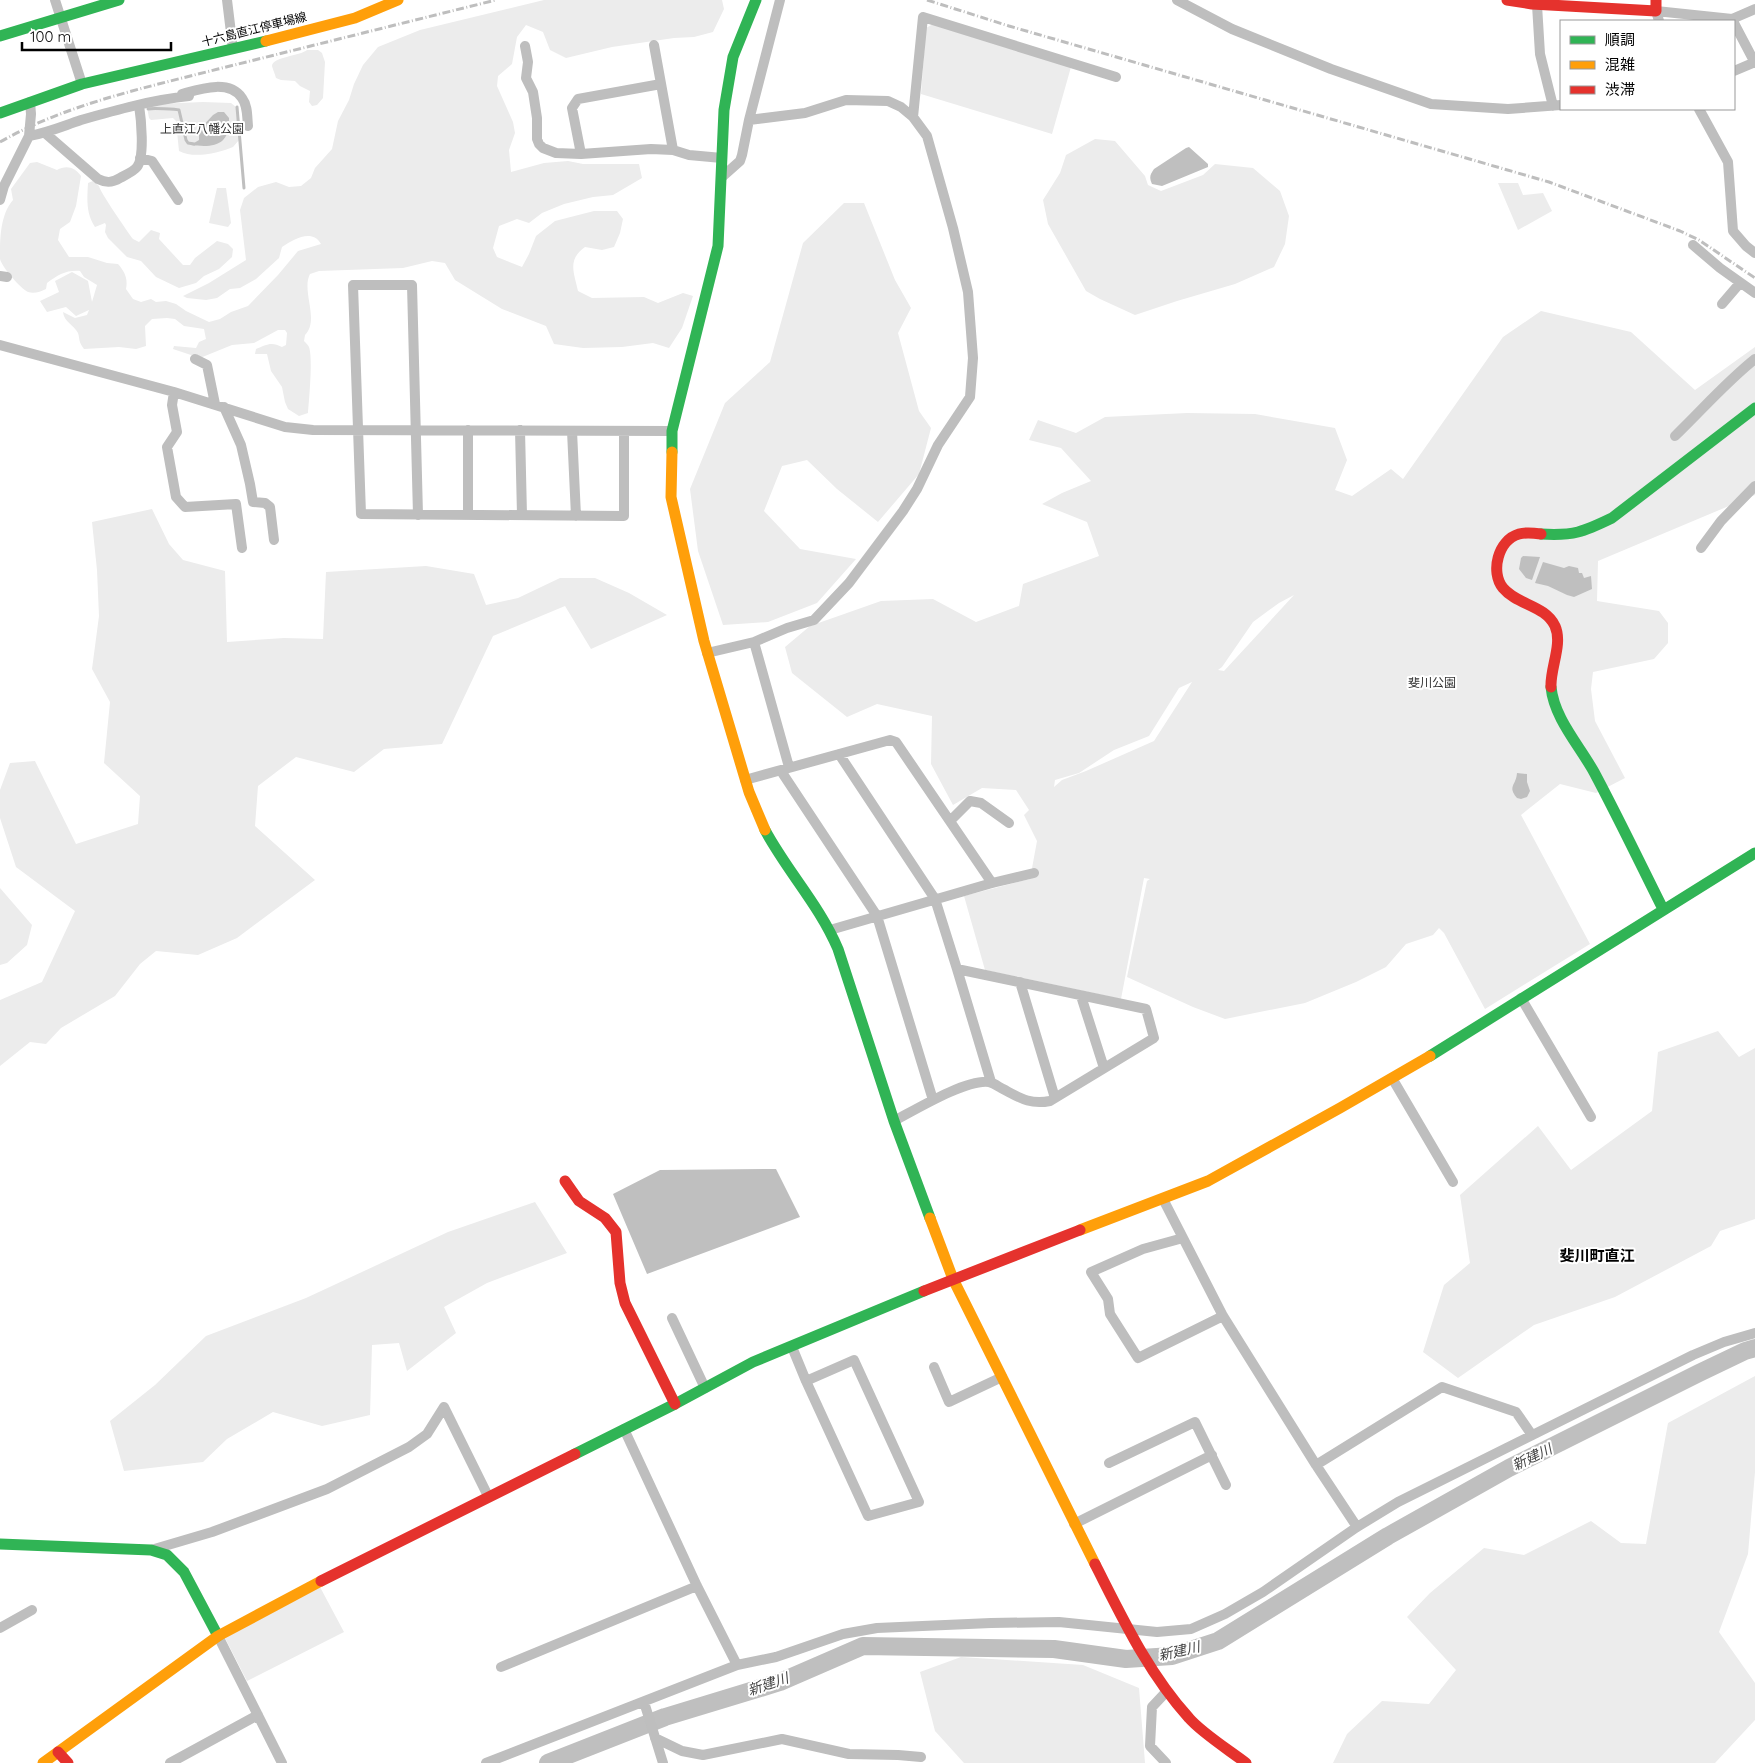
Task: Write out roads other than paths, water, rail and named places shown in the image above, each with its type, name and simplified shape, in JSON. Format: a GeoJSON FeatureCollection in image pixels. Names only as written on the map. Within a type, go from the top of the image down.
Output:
{"type":"FeatureCollection","features":[{"type":"Feature","properties":{"kind":"main road"},"geometry":{"type":"LineString","coordinates":[[0,36],[120,0]]}},
{"type":"Feature","properties":{"kind":"main road","name":"十六島直江停車場線"},"geometry":{"type":"LineString","coordinates":[[0,113],[82,84],[233,49],[354,18],[398,0]]}},
{"type":"Feature","properties":{"kind":"main road"},"geometry":{"type":"LineString","coordinates":[[756,0],[733,57],[724,110],[718,246],[672,431],[671,497],[707,653],[759,819],[775,849],[830,930],[845,969],[894,1121],[953,1279],[1074,1524],[1129,1630],[1156,1677],[1190,1719],[1246,1763]]}},
{"type":"Feature","properties":{"kind":"main road"},"geometry":{"type":"LineString","coordinates":[[1507,0],[1536,5],[1657,11]]}},
{"type":"Feature","properties":{"kind":"main road"},"geometry":{"type":"LineString","coordinates":[[1663,909],[1602,788],[1555,705],[1550,681],[1558,633],[1554,624],[1546,614],[1504,590],[1498,578],[1497,562],[1504,546],[1512,537],[1518,534],[1529,532],[1548,534],[1579,533],[1612,518],[1755,408]]}},
{"type":"Feature","properties":{"kind":"main road"},"geometry":{"type":"LineString","coordinates":[[43,1763],[218,1636],[307,1588],[675,1404],[753,1362],[953,1279],[1208,1181],[1392,1078],[1755,853]]}},
{"type":"Feature","properties":{"kind":"main road"},"geometry":{"type":"LineString","coordinates":[[565,1180],[579,1201],[605,1218],[616,1232],[620,1283],[625,1303],[675,1404]]}},
{"type":"Feature","properties":{"kind":"main road"},"geometry":{"type":"LineString","coordinates":[[0,1544],[151,1550],[167,1555],[184,1572],[218,1636]]}},
{"type":"Feature","properties":{"kind":"main road"},"geometry":{"type":"LineString","coordinates":[[58,1752],[68,1763]]}},
{"type":"Feature","properties":{"kind":"street"},"geometry":{"type":"LineString","coordinates":[[55,0],[82,84]]}},
{"type":"Feature","properties":{"kind":"street"},"geometry":{"type":"LineString","coordinates":[[227,0],[233,49]]}},
{"type":"Feature","properties":{"kind":"street"},"geometry":{"type":"LineString","coordinates":[[722,177],[740,160],[742,155],[749,120],[780,0]]}},
{"type":"Feature","properties":{"kind":"street"},"geometry":{"type":"LineString","coordinates":[[1177,0],[1232,29],[1331,69],[1431,104],[1508,109],[1557,106],[1540,54],[1536,5]]}},
{"type":"Feature","properties":{"kind":"street"},"geometry":{"type":"LineString","coordinates":[[1735,20],[1755,9]]}},
{"type":"Feature","properties":{"kind":"street"},"geometry":{"type":"LineString","coordinates":[[1657,11],[1725,20]]}},
{"type":"Feature","properties":{"kind":"street"},"geometry":{"type":"LineString","coordinates":[[913,117],[923,17],[1116,77]]}},
{"type":"Feature","properties":{"kind":"street"},"geometry":{"type":"LineString","coordinates":[[1735,25],[1755,62],[1735,71]]}},
{"type":"Feature","properties":{"kind":"street"},"geometry":{"type":"LineString","coordinates":[[654,45],[673,150]]}},
{"type":"Feature","properties":{"kind":"street"},"geometry":{"type":"LineString","coordinates":[[525,46],[528,62],[526,78],[533,96],[537,118],[538,144],[543,148],[556,153],[581,154],[651,149],[673,150],[689,155],[722,158]]}},
{"type":"Feature","properties":{"kind":"street"},"geometry":{"type":"LineString","coordinates":[[581,154],[572,108],[578,99],[661,84]]}},
{"type":"Feature","properties":{"kind":"street"},"geometry":{"type":"LineString","coordinates":[[29,136],[46,133],[80,120],[200,89],[221,86],[232,90],[242,97],[246,107],[248,126]]}},
{"type":"Feature","properties":{"kind":"street"},"geometry":{"type":"LineString","coordinates":[[162,99],[189,96]]}},
{"type":"Feature","properties":{"kind":"street"},"geometry":{"type":"LineString","coordinates":[[707,653],[754,642],[787,628],[814,620],[849,583],[908,504],[938,446],[970,397],[973,358],[968,292],[953,228],[927,136],[913,117],[901,107],[888,101],[846,100],[805,113],[749,120]]}},
{"type":"Feature","properties":{"kind":"street"},"geometry":{"type":"LineString","coordinates":[[0,200],[4,186],[29,136],[32,114],[30,102]]}},
{"type":"Feature","properties":{"kind":"street"},"geometry":{"type":"LineString","coordinates":[[46,133],[98,179],[105,183],[116,181],[136,168],[140,158],[138,105]]}},
{"type":"Feature","properties":{"kind":"street"},"geometry":{"type":"LineString","coordinates":[[1700,110],[1728,162],[1733,231],[1755,254]]}},
{"type":"Feature","properties":{"kind":"street"},"geometry":{"type":"LineString","coordinates":[[140,158],[152,161],[178,200]]}},
{"type":"Feature","properties":{"kind":"street"},"geometry":{"type":"LineString","coordinates":[[1693,245],[1755,293]]}},
{"type":"Feature","properties":{"kind":"street"},"geometry":{"type":"LineString","coordinates":[[1722,304],[1740,283]]}},
{"type":"Feature","properties":{"kind":"street"},"geometry":{"type":"LineString","coordinates":[[418,514],[412,285],[353,285],[361,514],[624,516],[624,431]]}},
{"type":"Feature","properties":{"kind":"street"},"geometry":{"type":"LineString","coordinates":[[0,345],[174,392],[217,400],[285,427],[313,430],[672,431]]}},
{"type":"Feature","properties":{"kind":"street"},"geometry":{"type":"LineString","coordinates":[[195,359],[207,365],[217,400],[241,445],[253,502]]}},
{"type":"Feature","properties":{"kind":"street"},"geometry":{"type":"LineString","coordinates":[[1675,436],[1725,385],[1755,359]]}},
{"type":"Feature","properties":{"kind":"street"},"geometry":{"type":"LineString","coordinates":[[174,392],[172,405],[177,432],[167,447],[176,497],[185,506],[265,502],[270,507],[274,540]]}},
{"type":"Feature","properties":{"kind":"street"},"geometry":{"type":"LineString","coordinates":[[468,430],[468,515]]}},
{"type":"Feature","properties":{"kind":"street"},"geometry":{"type":"LineString","coordinates":[[520,430],[522,515]]}},
{"type":"Feature","properties":{"kind":"street"},"geometry":{"type":"LineString","coordinates":[[572,430],[576,516]]}},
{"type":"Feature","properties":{"kind":"street"},"geometry":{"type":"LineString","coordinates":[[1701,548],[1721,521],[1755,486]]}},
{"type":"Feature","properties":{"kind":"street"},"geometry":{"type":"LineString","coordinates":[[236,504],[242,548]]}},
{"type":"Feature","properties":{"kind":"street"},"geometry":{"type":"LineString","coordinates":[[754,642],[785,769],[877,916],[933,1100]]}},
{"type":"Feature","properties":{"kind":"street"},"geometry":{"type":"LineString","coordinates":[[746,780],[890,740],[896,742],[992,884]]}},
{"type":"Feature","properties":{"kind":"street"},"geometry":{"type":"LineString","coordinates":[[839,754],[935,899],[991,1082]]}},
{"type":"Feature","properties":{"kind":"street"},"geometry":{"type":"LineString","coordinates":[[950,821],[970,801],[981,803],[1009,823]]}},
{"type":"Feature","properties":{"kind":"street"},"geometry":{"type":"LineString","coordinates":[[830,930],[935,899],[1034,873]]}},
{"type":"Feature","properties":{"kind":"street"},"geometry":{"type":"LineString","coordinates":[[894,1121],[964,1086],[991,1082],[1025,1101],[1038,1104],[1050,1101],[1154,1038],[1146,1009],[957,970]]}},
{"type":"Feature","properties":{"kind":"street"},"geometry":{"type":"LineString","coordinates":[[1020,982],[1055,1098]]}},
{"type":"Feature","properties":{"kind":"street"},"geometry":{"type":"LineString","coordinates":[[1081,996],[1104,1068]]}},
{"type":"Feature","properties":{"kind":"street"},"geometry":{"type":"LineString","coordinates":[[1521,998],[1591,1117]]}},
{"type":"Feature","properties":{"kind":"street"},"geometry":{"type":"LineString","coordinates":[[1392,1078],[1453,1182]]}},
{"type":"Feature","properties":{"kind":"street"},"geometry":{"type":"LineString","coordinates":[[1163,1199],[1223,1316],[1316,1465],[1357,1526]]}},
{"type":"Feature","properties":{"kind":"street"},"geometry":{"type":"LineString","coordinates":[[1183,1238],[1143,1249],[1091,1272],[1108,1299],[1110,1314],[1138,1358],[1223,1316]]}},
{"type":"Feature","properties":{"kind":"street"},"geometry":{"type":"LineString","coordinates":[[672,1318],[705,1388]]}},
{"type":"Feature","properties":{"kind":"street"},"geometry":{"type":"LineString","coordinates":[[486,1763],[737,1665],[776,1657],[843,1634],[878,1628],[1059,1622],[1157,1632],[1191,1629],[1225,1614],[1263,1592],[1357,1526],[1398,1502],[1693,1355],[1724,1342],[1755,1333]]}},
{"type":"Feature","properties":{"kind":"street"},"geometry":{"type":"LineString","coordinates":[[792,1347],[806,1381],[868,1516],[919,1502],[854,1360],[806,1381]]}},
{"type":"Feature","properties":{"kind":"street"},"geometry":{"type":"LineString","coordinates":[[934,1367],[949,1402],[1002,1377]]}},
{"type":"Feature","properties":{"kind":"street"},"geometry":{"type":"LineString","coordinates":[[1316,1465],[1442,1387],[1516,1412],[1532,1435]]}},
{"type":"Feature","properties":{"kind":"street"},"geometry":{"type":"LineString","coordinates":[[151,1550],[212,1532],[327,1489],[409,1447],[427,1434],[444,1407],[488,1496]]}},
{"type":"Feature","properties":{"kind":"street"},"geometry":{"type":"LineString","coordinates":[[1109,1463],[1195,1422],[1226,1485]]}},
{"type":"Feature","properties":{"kind":"street"},"geometry":{"type":"LineString","coordinates":[[624,1429],[697,1586],[737,1665]]}},
{"type":"Feature","properties":{"kind":"street"},"geometry":{"type":"LineString","coordinates":[[1074,1524],[1212,1455]]}},
{"type":"Feature","properties":{"kind":"street"},"geometry":{"type":"LineString","coordinates":[[501,1667],[697,1586]]}},
{"type":"Feature","properties":{"kind":"street"},"geometry":{"type":"LineString","coordinates":[[0,1628],[32,1610]]}},
{"type":"Feature","properties":{"kind":"street"},"geometry":{"type":"LineString","coordinates":[[218,1636],[282,1763]]}},
{"type":"Feature","properties":{"kind":"street"},"geometry":{"type":"LineString","coordinates":[[1166,1763],[1150,1746],[1152,1707],[1167,1691]]}},
{"type":"Feature","properties":{"kind":"street"},"geometry":{"type":"LineString","coordinates":[[644,1702],[663,1763]]}},
{"type":"Feature","properties":{"kind":"street"},"geometry":{"type":"LineString","coordinates":[[170,1763],[258,1716]]}},
{"type":"Feature","properties":{"kind":"street"},"geometry":{"type":"LineString","coordinates":[[655,1738],[682,1751],[703,1755],[782,1739],[849,1754],[922,1757]]}},
{"type":"Feature","properties":{"kind":"waterway"},"geometry":{"type":"LineString","coordinates":[[237,107],[244,188]]}},
{"type":"Feature","properties":{"kind":"waterway"},"geometry":{"type":"LineString","coordinates":[[148,109],[179,110],[186,140],[188,143],[194,144]]}},
{"type":"Feature","properties":{"kind":"waterway","name":"新建川"},"geometry":{"type":"LineString","coordinates":[[548,1763],[665,1717],[780,1682],[863,1646],[1054,1649],[1126,1659],[1172,1656],[1218,1641],[1388,1536],[1509,1468],[1699,1373],[1755,1348]]}},
{"type":"Feature","properties":{"kind":"railway"},"geometry":{"type":"LineString","coordinates":[[0,142],[52,117],[106,98],[496,0]]}},
{"type":"Feature","properties":{"kind":"railway"},"geometry":{"type":"LineString","coordinates":[[927,0],[1009,26],[1549,182],[1680,231],[1699,240],[1755,278]]}},
{"type":"Feature","properties":{"kind":"district","name":"斐川町直江"},"geometry":{"type":"Point","coordinates":[1597,1255]}},
{"type":"Feature","properties":{"kind":"park label","name":"上直江八幡公園"},"geometry":{"type":"Point","coordinates":[202,128]}},
{"type":"Feature","properties":{"kind":"park label","name":"斐川公園"},"geometry":{"type":"Point","coordinates":[1432,682]}}]}
